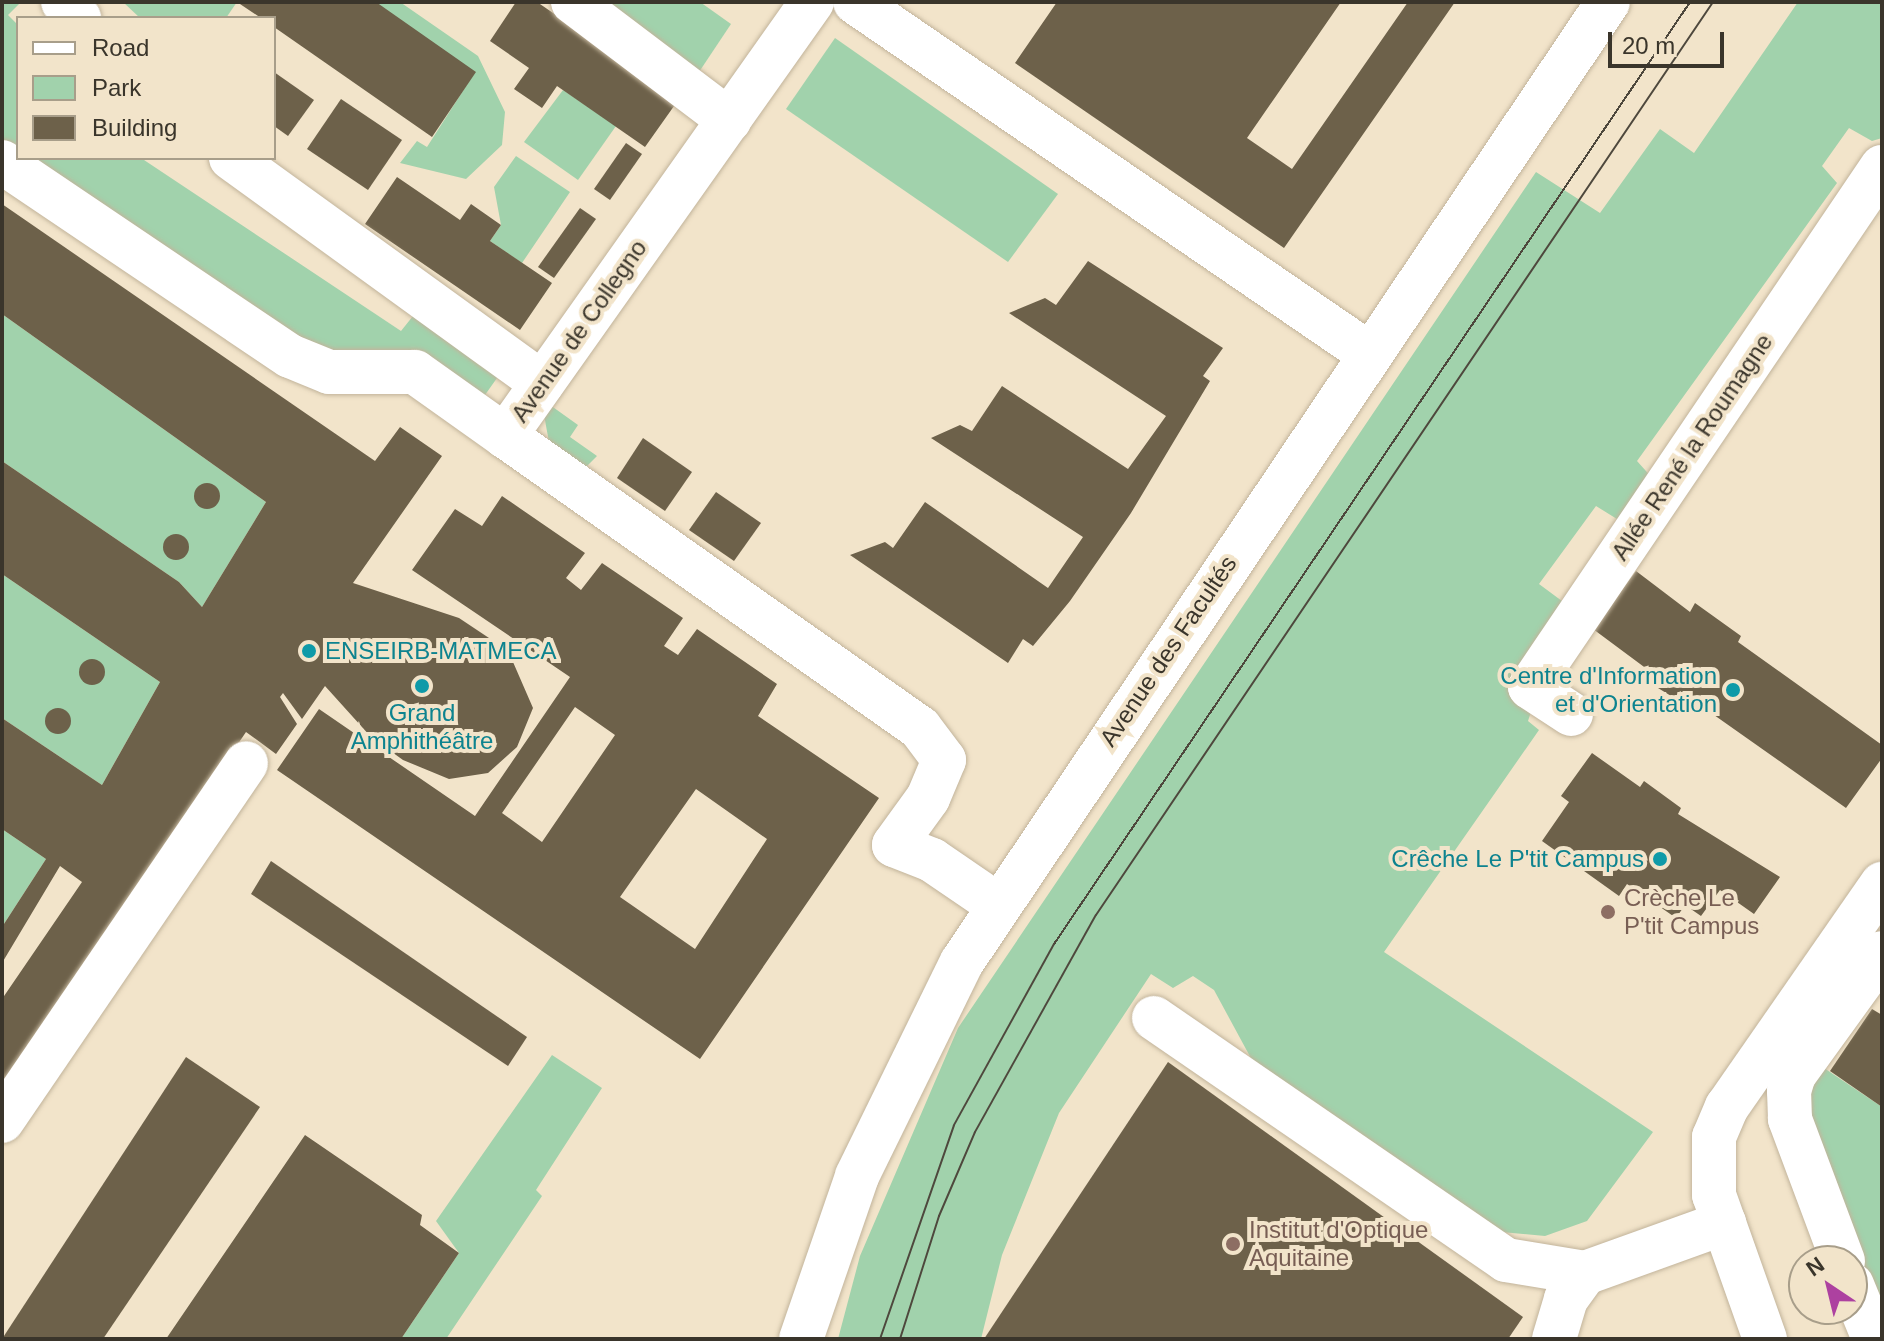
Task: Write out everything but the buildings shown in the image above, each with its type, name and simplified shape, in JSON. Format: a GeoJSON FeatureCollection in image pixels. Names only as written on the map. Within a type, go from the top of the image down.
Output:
{"type":"FeatureCollection","features":[{"type":"Feature","properties":{"kind":"street"},"geometry":{"type":"LineString","coordinates":[[573,2],[729,120]]}},
{"type":"Feature","properties":{"kind":"street","name":"Avenue de Collegno"},"geometry":{"type":"LineString","coordinates":[[812,2],[505,436],[920,728],[944,760],[928,798],[894,845],[932,860],[998,905]]}},
{"type":"Feature","properties":{"kind":"street"},"geometry":{"type":"LineString","coordinates":[[855,2],[1368,353]]}},
{"type":"Feature","properties":{"kind":"street","name":"Avenue des Facultés"},"geometry":{"type":"LineString","coordinates":[[801,1339],[857,1176],[911,1059],[998,905],[1608,2]]}},
{"type":"Feature","properties":{"kind":"street"},"geometry":{"type":"LineString","coordinates":[[234,160],[542,383]]}},
{"type":"Feature","properties":{"kind":"street"},"geometry":{"type":"LineString","coordinates":[[2,162],[290,356],[329,372],[415,372],[505,436]]}},
{"type":"Feature","properties":{"kind":"street","name":"Allée René la Roumagne"},"geometry":{"type":"LineString","coordinates":[[1571,714],[1530,687],[1882,167]]}},
{"type":"Feature","properties":{"kind":"street"},"geometry":{"type":"LineString","coordinates":[[2,1121],[246,763]]}},
{"type":"Feature","properties":{"kind":"street"},"geometry":{"type":"LineString","coordinates":[[1765,1339],[1714,1195],[1714,1137],[1727,1107],[1882,884]]}},
{"type":"Feature","properties":{"kind":"street"},"geometry":{"type":"LineString","coordinates":[[1837,1245],[1790,1119],[1789,1091],[1794,1075],[1882,953]]}},
{"type":"Feature","properties":{"kind":"street"},"geometry":{"type":"LineString","coordinates":[[1154,1018],[1506,1260],[1585,1273],[1724,1223]]}},
{"type":"Feature","properties":{"kind":"street"},"geometry":{"type":"LineString","coordinates":[[1554,1339],[1566,1299],[1585,1273]]}},
{"type":"Feature","properties":{"kind":"green space"},"geometry":{"type":"Polygon","coordinates":[[[2,2],[21,2],[8,15],[16,23],[16,151],[2,141],[2,2]]]}},
{"type":"Feature","properties":{"kind":"green space"},"geometry":{"type":"Polygon","coordinates":[[[123,2],[237,2],[227,16],[138,16],[123,2]]]}},
{"type":"Feature","properties":{"kind":"green space"},"geometry":{"type":"Polygon","coordinates":[[[360,2],[400,2],[478,56],[505,112],[502,145],[466,179],[400,163],[417,141],[427,147],[475,72],[360,2]]]}},
{"type":"Feature","properties":{"kind":"green space"},"geometry":{"type":"Polygon","coordinates":[[[583,2],[700,2],[731,24],[693,81],[583,2]]]}},
{"type":"Feature","properties":{"kind":"green space"},"geometry":{"type":"Polygon","coordinates":[[[1798,2],[1882,2],[1882,138],[1872,141],[1849,128],[1822,166],[1837,183],[1637,461],[1654,480],[1625,524],[1596,506],[1539,584],[1566,604],[1528,721],[1539,730],[1384,952],[1653,1132],[1587,1221],[1545,1236],[1501,1232],[1253,1062],[1214,990],[1193,976],[1173,988],[1151,974],[1059,1113],[1002,1255],[981,1339],[838,1339],[860,1256],[958,1028],[1536,172],[1600,213],[1660,129],[1694,153],[1798,2]]]}},
{"type":"Feature","properties":{"kind":"green space"},"geometry":{"type":"Polygon","coordinates":[[[835,38],[1058,194],[1008,262],[786,109],[835,38]]]}},
{"type":"Feature","properties":{"kind":"green space"},"geometry":{"type":"Polygon","coordinates":[[[563,90],[616,126],[578,180],[524,142],[563,90]]]}},
{"type":"Feature","properties":{"kind":"green space"},"geometry":{"type":"Polygon","coordinates":[[[516,156],[570,192],[522,263],[490,241],[501,225],[494,187],[516,156]]]}},
{"type":"Feature","properties":{"kind":"green space"},"geometry":{"type":"Polygon","coordinates":[[[30,160],[144,160],[401,331],[417,311],[502,371],[475,409],[326,359],[30,160]]]}},
{"type":"Feature","properties":{"kind":"green space"},"geometry":{"type":"Polygon","coordinates":[[[2,314],[266,502],[202,607],[179,582],[2,461],[2,314]]]}},
{"type":"Feature","properties":{"kind":"green space"},"geometry":{"type":"Polygon","coordinates":[[[550,405],[578,425],[570,437],[597,456],[587,466],[578,468],[549,442],[544,415],[550,405]]]}},
{"type":"Feature","properties":{"kind":"green space"},"geometry":{"type":"Polygon","coordinates":[[[2,574],[160,682],[102,785],[2,718],[2,574]]]}},
{"type":"Feature","properties":{"kind":"green space"},"geometry":{"type":"Polygon","coordinates":[[[2,829],[46,859],[2,927],[2,829]]]}},
{"type":"Feature","properties":{"kind":"green space"},"geometry":{"type":"Polygon","coordinates":[[[552,1055],[602,1088],[536,1190],[542,1196],[446,1339],[401,1339],[459,1253],[436,1221],[552,1055]]]}},
{"type":"Feature","properties":{"kind":"green space"},"geometry":{"type":"Polygon","coordinates":[[[1821,1066],[1882,1107],[1882,1328],[1868,1288],[1868,1245],[1853,1245],[1808,1115],[1808,1098],[1821,1066]]]}},
{"type":"Feature","properties":{"kind":"tram line"},"geometry":{"type":"LineString","coordinates":[[880,1339],[954,1125],[1054,944],[1690,2]]}},
{"type":"Feature","properties":{"kind":"tram line"},"geometry":{"type":"LineString","coordinates":[[900,1339],[939,1216],[975,1132],[1096,915],[1713,2]]}},
{"type":"Feature","properties":{"kind":"place","name":"ENSEIRB-MATMECA"},"geometry":{"type":"Point","coordinates":[309,651]}},
{"type":"Feature","properties":{"kind":"place","name":"Grand Amphithéâtre"},"geometry":{"type":"Point","coordinates":[422,686]}},
{"type":"Feature","properties":{"kind":"place","name":"Centre d'Information et d'Orientation"},"geometry":{"type":"Point","coordinates":[1733,690]}},
{"type":"Feature","properties":{"kind":"place","name":"Crêche Le P'tit Campus"},"geometry":{"type":"Point","coordinates":[1660,859]}},
{"type":"Feature","properties":{"kind":"place","name":"Crèche Le P'tit Campus"},"geometry":{"type":"Point","coordinates":[1608,912]}},
{"type":"Feature","properties":{"kind":"place","name":"Institut d'Optique Aquitaine"},"geometry":{"type":"Point","coordinates":[1233,1244]}}]}
